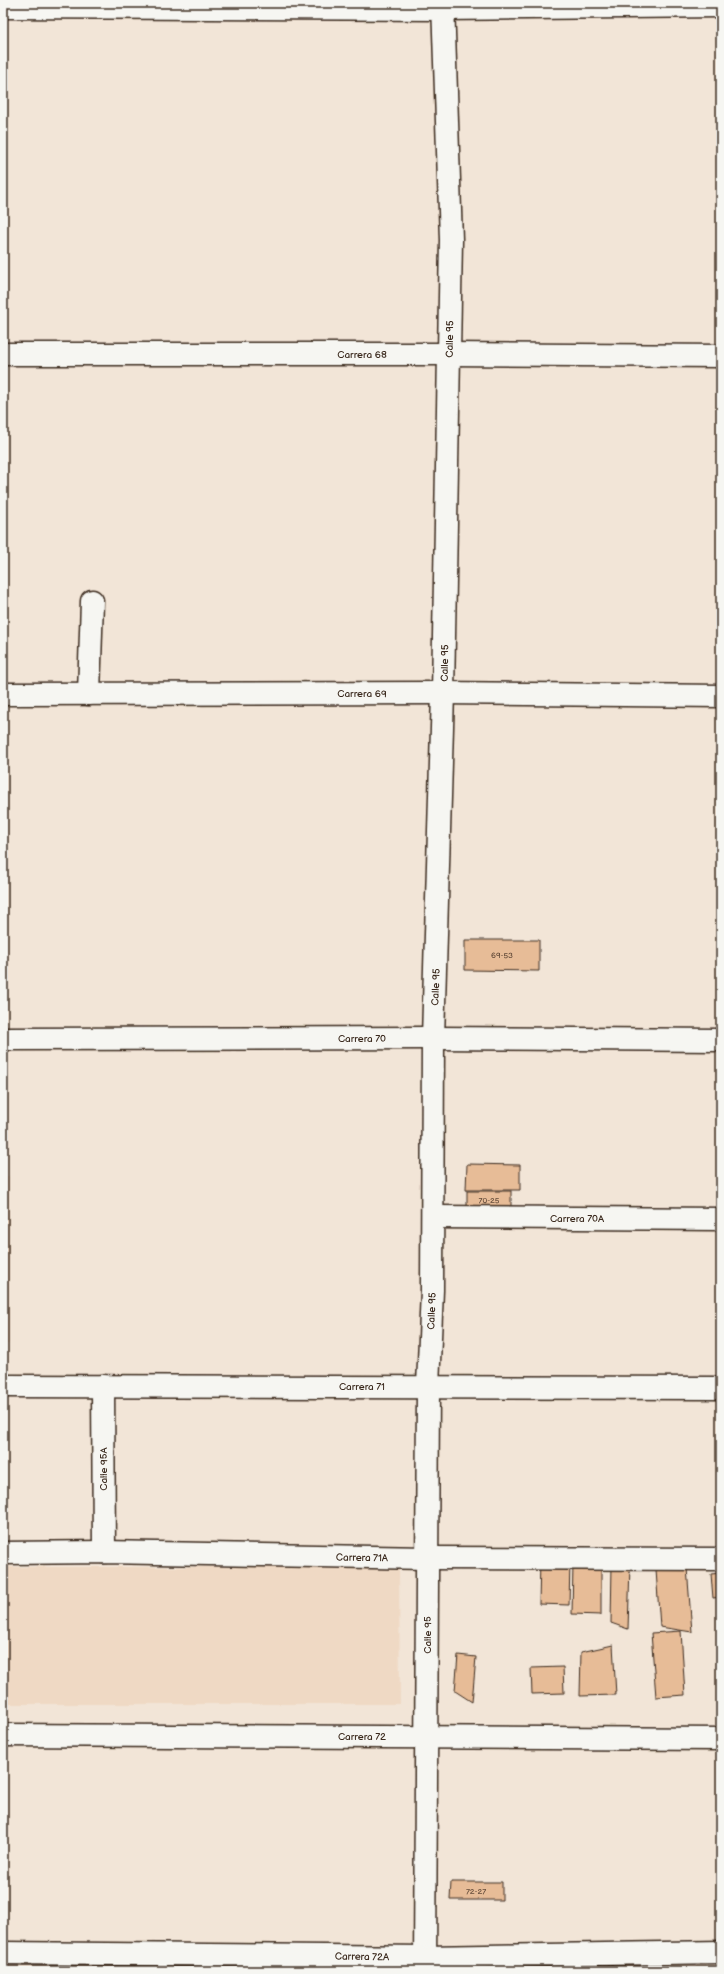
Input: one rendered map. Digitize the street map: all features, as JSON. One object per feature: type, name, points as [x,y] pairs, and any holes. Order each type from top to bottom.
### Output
[{"type":"street","name":"Calle 95","points":[[425,1964],[428,1386],[432,1290],[433,1038],[443,693],[451,240],[443,6]]},
{"type":"street","points":[[3,7],[721,6]]},
{"type":"street","name":"Carrera 68","points":[[3,354],[449,354],[721,356]]},
{"type":"street","points":[[89,694],[92,601]]},
{"type":"street","name":"Carrera 69","points":[[3,694],[443,693],[721,696]]},
{"type":"street","name":"Carrera 70","points":[[3,1039],[433,1038],[721,1040]]},
{"type":"street","name":"Carrera 70A","points":[[433,1217],[721,1218]]},
{"type":"street","name":"Carrera 71","points":[[3,1386],[721,1388]]},
{"type":"street","name":"Calle 95A","points":[[103,1386],[104,1552]]},
{"type":"street","name":"Carrera 71A","points":[[3,1553],[104,1552],[427,1558],[721,1559]]},
{"type":"street","name":"Carrera 72","points":[[3,1735],[426,1736],[721,1739]]},
{"type":"street","name":"Carrera 72A","points":[[3,1953],[425,1964],[721,1952]]},
{"type":"shaded area","points":[[3,1176],[9,1176],[9,1344],[3,1344]]},
{"type":"shaded area","points":[[3,1567],[399,1567],[400,1704],[3,1704]]},
{"type":"building","points":[[465,940],[539,940],[539,971],[465,970]]},
{"type":"building","points":[[467,1164],[520,1165],[520,1190],[466,1190]]},
{"type":"building","points":[[467,1191],[511,1191],[511,1209],[467,1209]]},
{"type":"building","points":[[540,1561],[570,1562],[569,1605],[539,1604]]},
{"type":"building","points":[[573,1565],[601,1565],[601,1615],[572,1614]]},
{"type":"building","points":[[612,1565],[630,1565],[628,1629],[611,1623]]},
{"type":"building","points":[[687,1568],[692,1632],[660,1627],[656,1570]]},
{"type":"building","points":[[721,1573],[721,1597],[713,1598],[711,1574]]},
{"type":"building","points":[[681,1631],[685,1695],[656,1697],[651,1633]]},
{"type":"building","points":[[613,1645],[616,1695],[580,1696],[581,1652]]},
{"type":"building","points":[[458,1655],[476,1657],[472,1702],[455,1691]]},
{"type":"building","points":[[563,1667],[564,1693],[532,1694],[531,1668]]},
{"type":"building","points":[[451,1882],[502,1882],[502,1900],[450,1900]]}]
